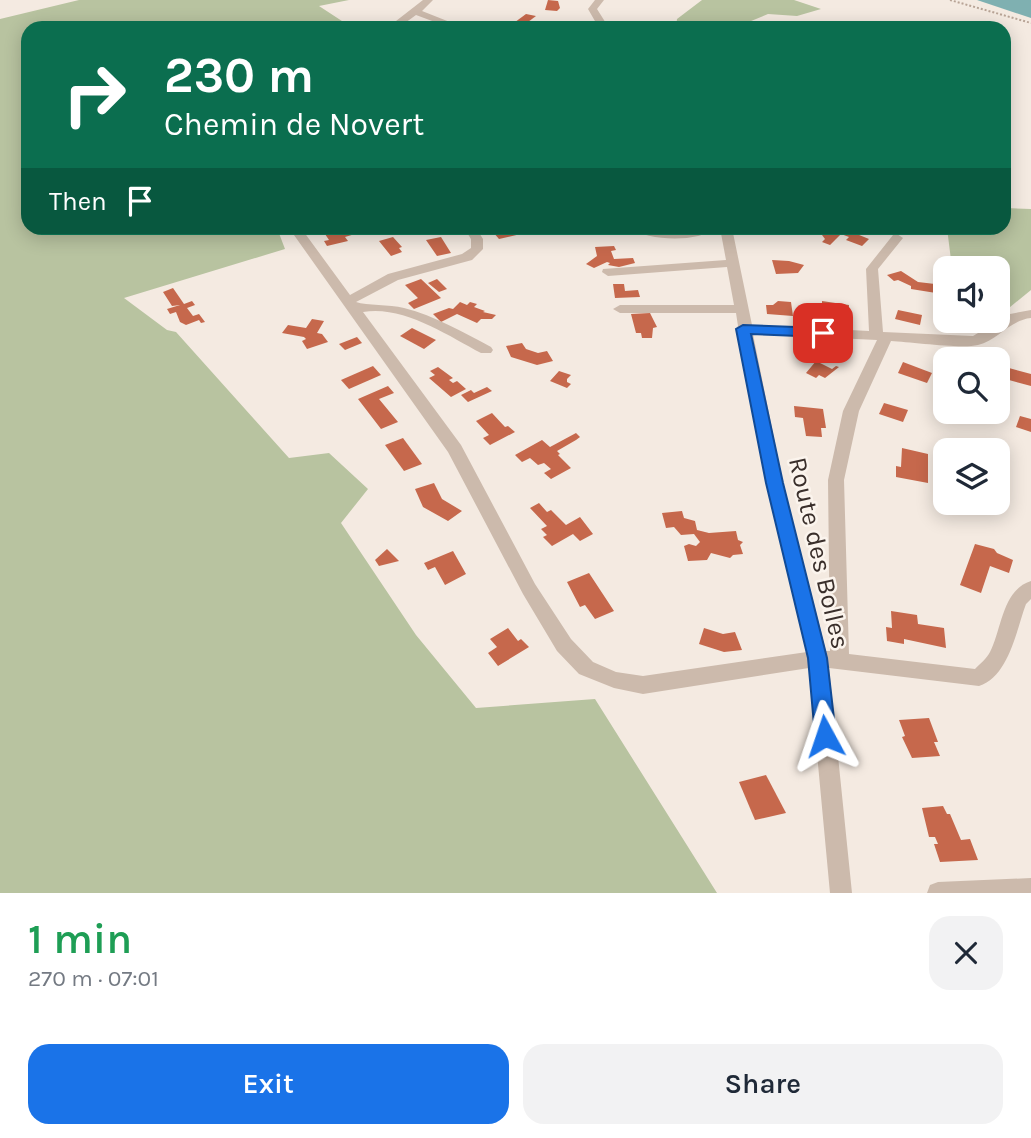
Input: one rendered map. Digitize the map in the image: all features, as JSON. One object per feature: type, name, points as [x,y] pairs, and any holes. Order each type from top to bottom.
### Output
[{"type":"street","points":[[402,21],[429,0]]},
{"type":"street","points":[[600,0],[592,9],[600,21]]},
{"type":"street","points":[[416,12],[441,21]]},
{"type":"street","points":[[300,235],[455,449],[529,589],[564,645],[586,668],[614,680],[643,685],[818,658],[979,678],[997,659],[1018,600],[1031,588]]},
{"type":"street","points":[[351,305],[393,277],[467,257],[477,249],[474,235]]},
{"type":"street","name":"Route des Bolles","points":[[727,235],[743,329],[775,483],[818,658],[841,893]]},
{"type":"street","points":[[840,660],[836,480],[851,411],[881,336],[872,269],[897,238]]},
{"type":"street","points":[[608,272],[698,268],[732,263]]},
{"type":"street","points":[[351,305],[375,306],[396,311],[449,330],[485,350]]},
{"type":"street","points":[[620,309],[740,309]]},
{"type":"street","points":[[743,329],[975,341],[995,332],[1015,314],[1031,314]]},
{"type":"street","points":[[939,893],[1031,889]]},
{"type":"path","points":[[950,0],[1031,23]]},
{"type":"green space","points":[[79,0],[349,0],[319,6],[342,21],[21,21],[21,235],[280,235],[285,249],[124,298],[167,330],[176,332],[289,458],[329,453],[368,489],[341,523],[416,635],[476,708],[595,699],[717,893],[0,893],[0,19]]},
{"type":"green space","points":[[702,0],[794,0],[821,9],[797,16],[768,14],[751,21],[677,19]]},
{"type":"green space","points":[[1011,208],[1031,209],[1031,290],[1010,307],[1010,256],[950,256],[948,235],[1011,235]]},
{"type":"water","points":[[977,0],[1031,0],[1031,18]]},
{"type":"building","points":[[548,0],[558,1],[560,8],[557,11],[545,10]]},
{"type":"building","points":[[526,14],[536,16],[529,21],[516,21]]},
{"type":"building","points":[[326,235],[352,235],[345,237],[348,241],[327,246],[324,241],[329,240]]},
{"type":"building","points":[[496,235],[516,235],[499,239]]},
{"type":"building","points":[[822,235],[840,235],[830,245],[822,242],[825,239]]},
{"type":"building","points":[[844,235],[859,235],[869,239],[862,246],[846,240],[849,237]]},
{"type":"building","points":[[393,237],[402,247],[399,248],[402,252],[391,256],[379,241]]},
{"type":"building","points":[[441,237],[451,253],[437,256],[426,240]]},
{"type":"building","points":[[614,246],[616,250],[611,251],[614,259],[633,258],[635,263],[619,267],[608,265],[610,263],[607,262],[594,268],[586,264],[597,256],[595,247]]},
{"type":"building","points":[[772,260],[804,265],[798,273],[776,274]]},
{"type":"building","points":[[901,271],[918,282],[933,284],[933,293],[911,289],[911,286],[894,281],[887,275]]},
{"type":"building","points":[[421,279],[441,298],[414,309],[408,303],[418,298],[405,285]]},
{"type":"building","points":[[437,279],[447,289],[439,292],[428,283]]},
{"type":"building","points":[[613,284],[624,284],[625,291],[638,290],[640,297],[615,298]]},
{"type":"building","points":[[173,288],[184,304],[192,301],[195,305],[187,308],[193,316],[199,314],[205,322],[201,323],[199,320],[186,325],[180,322],[176,312],[170,314],[167,309],[180,305],[172,306],[163,292]]},
{"type":"building","points":[[778,301],[791,302],[793,316],[767,314],[766,305],[773,305]]},
{"type":"building","points":[[822,301],[849,305],[849,314],[822,312]]},
{"type":"building","points":[[460,302],[467,305],[470,302],[477,304],[474,307],[496,315],[492,319],[481,319],[477,323],[457,314],[441,322],[433,314],[453,309]]},
{"type":"building","points":[[898,310],[922,315],[920,325],[895,319]]},
{"type":"building","points":[[650,313],[657,327],[653,328],[652,338],[642,338],[641,333],[636,333],[631,314]]},
{"type":"building","points":[[312,319],[324,321],[317,333],[322,334],[328,342],[307,349],[302,341],[306,339],[304,337],[282,333],[288,325],[306,328]]},
{"type":"building","points":[[412,328],[436,340],[424,349],[400,336]]},
{"type":"building","points":[[357,337],[362,343],[345,350],[339,344]]},
{"type":"building","points":[[522,343],[526,349],[538,353],[547,351],[553,361],[537,365],[511,357],[506,346]]},
{"type":"building","points":[[816,361],[832,369],[839,367],[825,378],[819,375],[816,378],[806,373]]},
{"type":"building","points":[[903,362],[932,373],[927,383],[898,373]]},
{"type":"building","points":[[373,366],[381,375],[349,389],[341,380]]},
{"type":"building","points":[[438,367],[453,378],[449,380],[453,383],[457,381],[466,389],[451,397],[429,378],[435,375],[430,371]]},
{"type":"building","points":[[1010,368],[1031,374],[1031,386],[1010,380]]},
{"type":"building","points":[[559,371],[571,375],[567,382],[571,384],[567,388],[550,381]]},
{"type":"building","points":[[388,386],[394,393],[379,399],[398,422],[381,429],[358,399]]},
{"type":"building","points":[[487,387],[492,391],[468,402],[461,395],[471,390],[474,393]]},
{"type":"building","points":[[884,403],[908,410],[903,422],[879,414]]},
{"type":"building","points":[[794,406],[823,409],[826,428],[821,428],[822,437],[806,436],[803,418],[795,417]]},
{"type":"building","points":[[492,413],[505,427],[508,426],[515,432],[490,445],[483,438],[489,435],[476,421]]},
{"type":"building","points":[[1020,416],[1031,419],[1031,432],[1016,427]]},
{"type":"building","points":[[576,433],[580,437],[557,451],[571,468],[551,479],[544,473],[551,469],[544,463],[538,465],[530,458],[522,462],[515,455],[542,440],[550,447]]},
{"type":"building","points":[[403,438],[422,464],[404,471],[385,445]]},
{"type":"building","points":[[902,448],[928,454],[928,483],[896,477],[896,466],[901,467]]},
{"type":"building","points":[[434,483],[442,499],[462,511],[448,521],[423,507],[415,489]]},
{"type":"building","points":[[539,503],[547,512],[551,510],[566,525],[580,517],[593,534],[580,541],[573,534],[552,546],[543,537],[547,535],[541,529],[547,526],[530,508]]},
{"type":"building","points":[[682,511],[684,518],[695,521],[697,530],[709,533],[736,531],[738,540],[743,542],[740,545],[743,554],[730,558],[711,553],[707,560],[688,561],[684,546],[696,546],[700,542],[694,534],[681,535],[674,527],[666,528],[662,513]]},
{"type":"building","points":[[975,544],[994,549],[1013,560],[1009,573],[990,566],[981,593],[960,585]]},
{"type":"building","points":[[387,549],[399,561],[379,566],[375,560]]},
{"type":"building","points":[[453,551],[466,574],[445,585],[435,567],[428,570],[424,563]]},
{"type":"building","points":[[589,573],[614,611],[595,619],[585,605],[580,607],[567,582]]},
{"type":"building","points":[[891,611],[917,615],[918,624],[944,628],[946,648],[904,639],[904,644],[887,641],[886,627],[892,628]]},
{"type":"building","points":[[508,628],[518,641],[521,639],[529,647],[498,666],[488,653],[497,647],[490,639]]},
{"type":"building","points":[[704,628],[723,634],[735,632],[742,650],[724,652],[699,644]]},
{"type":"building","points":[[929,718],[940,756],[912,758],[902,737],[905,736],[899,720]]},
{"type":"building","points":[[766,775],[786,813],[755,820],[739,782]]},
{"type":"building","points":[[943,806],[947,814],[950,814],[961,840],[970,839],[978,860],[940,862],[934,844],[938,844],[935,837],[929,837],[922,808]]},
{"type":"route","points":[[823,333],[743,329],[775,483],[818,658],[825,736]]}]
